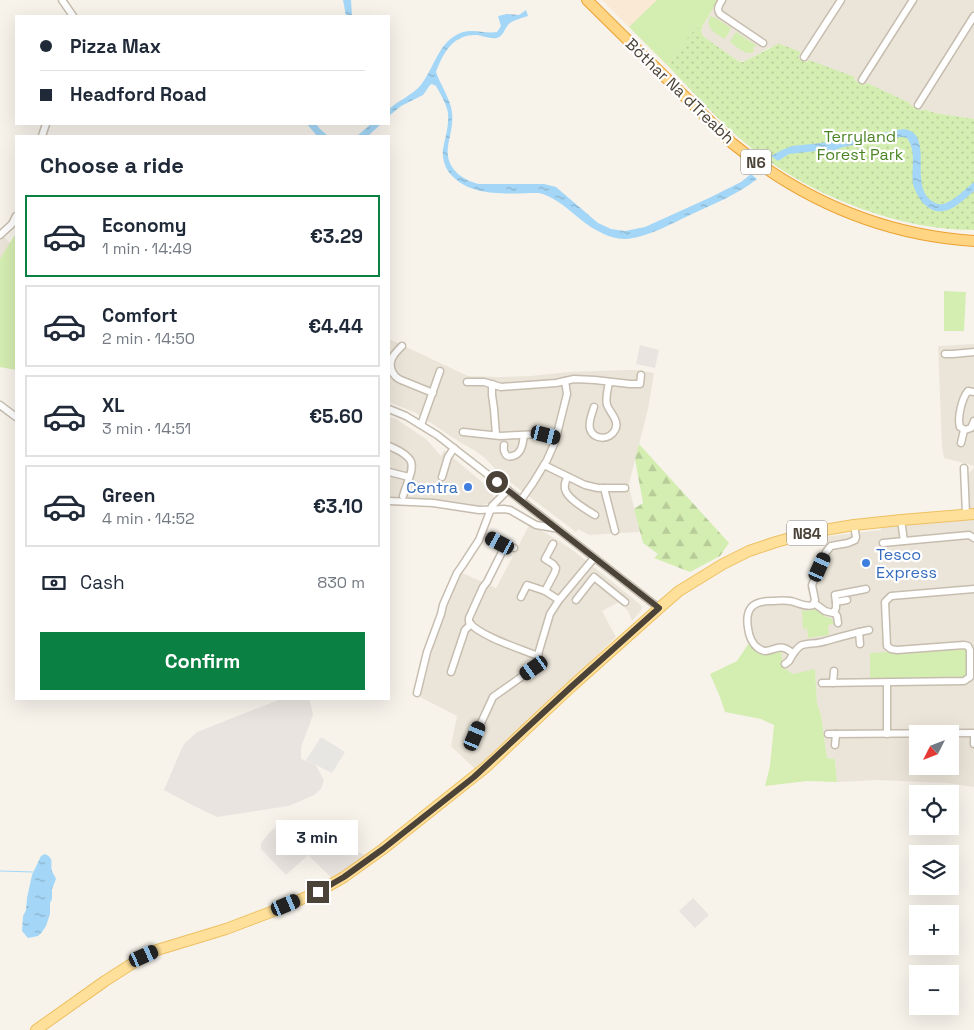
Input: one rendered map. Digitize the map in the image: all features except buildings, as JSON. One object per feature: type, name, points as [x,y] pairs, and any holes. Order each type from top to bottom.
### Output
[{"type":"highway","name":"Bóthar Na dTreabh","points":[[587,0],[732,143],[757,163],[799,190],[862,219],[936,237],[974,241]]},
{"type":"main road","name":"N84","points":[[36,1030],[144,956],[271,912],[318,892],[344,877],[383,849],[486,766],[679,591],[723,564],[749,551],[812,532],[900,520],[970,514]]},
{"type":"street","points":[[62,0],[72,15]]},
{"type":"street","points":[[722,0],[718,7],[720,14],[763,43]]},
{"type":"street","points":[[804,57],[841,0]]},
{"type":"street","points":[[862,80],[913,0]]},
{"type":"street","points":[[918,105],[974,16]]},
{"type":"street","points":[[0,235],[12,224],[15,218]]},
{"type":"street","points":[[402,346],[394,355],[390,366],[396,378],[433,393]]},
{"type":"street","points":[[945,354],[974,352]]},
{"type":"street","points":[[421,424],[440,372]]},
{"type":"street","points":[[467,382],[484,382],[501,387],[538,385],[581,379],[640,384],[641,375]]},
{"type":"street","points":[[521,500],[533,484],[552,450],[567,394],[565,381]]},
{"type":"street","points":[[594,406],[590,428],[595,435],[603,438],[608,437],[616,430],[617,425],[607,404],[609,382]]},
{"type":"street","points":[[492,384],[496,435]]},
{"type":"street","points":[[964,430],[960,427],[958,420],[964,398],[968,391],[974,392]]},
{"type":"street","points":[[0,405],[15,415]]},
{"type":"street","points":[[390,409],[421,424],[454,448],[659,608]]},
{"type":"street","points":[[592,415],[600,417]]},
{"type":"street","points":[[964,430],[971,428],[974,421]]},
{"type":"street","points":[[961,443],[964,430]]},
{"type":"street","points":[[463,432],[496,435],[542,434],[556,437]]},
{"type":"street","points":[[504,445],[506,456],[516,455],[521,449],[524,435]]},
{"type":"street","points":[[390,446],[409,456],[412,461],[403,496]]},
{"type":"street","points":[[442,477],[448,457],[454,448]]},
{"type":"street","points":[[544,465],[585,485],[604,488],[626,488]]},
{"type":"street","points":[[964,468],[970,514]]},
{"type":"street","points":[[390,472],[409,477]]},
{"type":"street","points":[[568,477],[564,485],[567,493],[595,515]]},
{"type":"street","points":[[604,488],[615,531]]},
{"type":"street","points":[[417,693],[427,652],[443,605],[457,573],[479,540],[492,506],[508,490]]},
{"type":"street","points":[[390,501],[433,503],[479,510],[504,509],[510,510],[536,525],[556,528]]},
{"type":"street","points":[[900,520],[904,541]]},
{"type":"street","points":[[814,603],[812,585],[826,552],[831,546],[855,540],[854,526]]},
{"type":"street","points":[[883,543],[969,535],[974,538]]},
{"type":"street","points":[[489,537],[514,548]]},
{"type":"street","points":[[506,544],[483,587],[469,622],[492,638],[538,656]]},
{"type":"street","points":[[545,591],[556,568],[545,559],[553,544]]},
{"type":"street","points":[[475,736],[492,697],[536,668],[548,617],[594,558]]},
{"type":"street","points":[[582,572],[592,580]]},
{"type":"street","points":[[576,600],[594,577],[625,602]]},
{"type":"street","points":[[521,597],[527,585],[545,591],[560,600]]},
{"type":"street","points":[[834,612],[836,608],[835,595],[866,589]]},
{"type":"street","points":[[822,683],[964,681],[970,677],[970,650],[968,646],[897,650],[891,649],[888,646],[885,602],[891,596],[974,589]]},
{"type":"street","points":[[836,602],[847,600]]},
{"type":"street","points":[[793,654],[784,647],[766,651],[754,646],[748,633],[747,616],[749,611],[753,605],[760,601],[787,601],[806,606],[811,606],[814,603]]},
{"type":"street","points":[[814,603],[827,612],[834,612]]},
{"type":"street","points":[[834,612],[838,623]]},
{"type":"street","points":[[451,672],[465,630],[471,624]]},
{"type":"street","points":[[784,664],[789,661],[802,645],[825,642],[851,633],[869,630]]},
{"type":"street","points":[[859,632],[860,644]]},
{"type":"street","points":[[833,683],[834,671]]},
{"type":"street","points":[[887,683],[887,734]]},
{"type":"street","points":[[828,734],[974,734],[974,744]]},
{"type":"street","points":[[836,734],[836,745]]},
{"type":"shaded area","points":[[602,0],[718,0],[703,25],[693,32],[668,66]]},
{"type":"shaded area","points":[[718,0],[974,0],[974,119],[935,113],[925,109],[923,111],[867,83],[866,86],[854,80],[855,78],[798,58],[801,52],[771,47],[745,61],[738,61],[705,38],[701,32],[703,25]]},
{"type":"shaded area","points":[[0,232],[15,249],[0,265]]},
{"type":"shaded area","points":[[390,339],[468,376],[531,376],[569,372],[626,370],[654,373],[648,409],[628,488],[640,532],[589,535],[578,529],[576,532],[510,482],[485,458],[416,413],[390,402]]},
{"type":"shaded area","points":[[974,344],[974,466],[944,458],[938,346]]},
{"type":"shaded area","points":[[640,345],[659,350],[655,368],[636,364]]},
{"type":"shaded area","points":[[390,417],[396,419],[426,439],[441,456],[444,450],[493,492],[494,500],[476,507],[429,498],[428,500],[390,498]]},
{"type":"shaded area","points":[[974,468],[974,510],[970,510],[966,498],[967,475]]},
{"type":"shaded area","points":[[974,519],[974,787],[948,783],[878,780],[837,782],[835,759],[827,758],[821,715],[817,703],[815,670],[793,674],[783,667],[780,650],[765,654],[757,652],[746,637],[744,615],[751,602],[760,598],[792,596],[804,603],[809,602],[810,598],[807,587],[824,545],[823,537],[881,530],[881,527],[944,520]]},
{"type":"shaded area","points":[[530,524],[575,552],[641,605],[642,608],[632,621],[628,611],[619,602],[602,611],[616,637],[526,724],[475,769],[451,746],[457,716],[420,697],[436,636],[460,572],[496,588]]},
{"type":"shaded area","points":[[278,700],[309,700],[313,715],[301,747],[301,759],[315,764],[324,780],[321,789],[314,795],[289,806],[217,817],[164,790],[181,750],[185,743],[197,732]]},
{"type":"shaded area","points":[[321,737],[345,752],[332,773],[306,760]]},
{"type":"shaded area","points":[[277,826],[295,833],[304,830],[369,857],[334,880],[308,855],[286,875],[261,849],[261,843]]},
{"type":"shaded area","points":[[693,898],[709,915],[695,928],[679,911]]},
{"type":"green space","points":[[657,0],[718,0],[703,25],[688,37],[668,66],[629,27]]},
{"type":"green space","points":[[710,16],[731,28],[725,39],[715,33],[710,27]]},
{"type":"green space","name":"Terryland Forest Park","points":[[703,25],[701,32],[704,37],[738,61],[745,61],[780,43],[801,52],[798,58],[808,62],[809,60],[855,77],[854,80],[865,85],[867,83],[923,111],[924,109],[935,113],[974,119],[974,230],[913,223],[882,216],[852,205],[794,177],[744,142],[668,66],[688,37]]},
{"type":"green space","points":[[736,32],[757,46],[753,47],[754,52],[744,52],[730,42]]},
{"type":"green space","points":[[15,235],[15,370],[0,367],[0,259]]},
{"type":"green space","points":[[944,291],[966,292],[964,331],[944,331]]},
{"type":"green space","points":[[639,444],[729,543],[720,556],[690,572],[654,558],[658,554],[643,543],[634,509],[643,503],[635,459]]},
{"type":"green space","points":[[815,609],[826,617],[831,618],[834,624],[828,625],[829,635],[808,638],[807,628],[803,629],[802,610]]},
{"type":"green space","points":[[749,643],[756,651],[763,654],[781,650],[783,667],[793,674],[815,669],[817,703],[821,715],[827,758],[835,759],[837,782],[807,781],[765,786],[770,766],[774,725],[761,719],[725,712],[710,674],[737,661]]},
{"type":"green space","points":[[963,647],[968,652],[968,673],[964,678],[870,678],[870,653]]},
{"type":"water","points":[[343,0],[351,0],[352,15],[346,15]]},
{"type":"water","points":[[526,10],[528,16],[510,23],[503,34],[497,38],[477,35],[455,41],[446,52],[436,72],[452,112],[448,152],[452,167],[458,174],[479,184],[544,184],[556,187],[598,223],[611,229],[625,231],[645,227],[741,182],[751,174],[757,179],[733,195],[667,226],[641,236],[625,239],[609,236],[592,228],[563,205],[548,196],[539,193],[503,193],[478,190],[456,180],[445,166],[443,149],[448,111],[436,86],[430,85],[423,95],[401,106],[390,115],[390,108],[420,86],[448,41],[467,31],[497,32],[501,26],[498,16],[507,14],[519,15]]},
{"type":"water","points":[[308,125],[317,125],[327,135],[316,135]]},
{"type":"water","points":[[370,125],[380,125],[369,135],[358,135]]},
{"type":"water","points":[[903,129],[913,132],[918,139],[922,184],[925,194],[932,201],[938,204],[946,203],[974,182],[974,191],[951,209],[944,211],[931,209],[924,204],[917,195],[913,184],[912,149],[907,138],[902,137],[843,147],[833,151],[789,154],[778,161],[771,156],[792,146],[841,141]]},
{"type":"water","points":[[45,854],[51,859],[52,871],[56,879],[52,889],[50,914],[42,932],[38,936],[28,938],[22,931],[23,916],[26,910],[32,875],[41,856]]},
{"type":"waterway","points":[[0,871],[33,872]]},
{"type":"place","name":"Centra","points":[[468,487]]},
{"type":"place","name":"Tesco Express","points":[[866,563]]},
{"type":"route","points":[[318,892],[344,877],[383,849],[474,777],[659,608],[497,482]]}]
